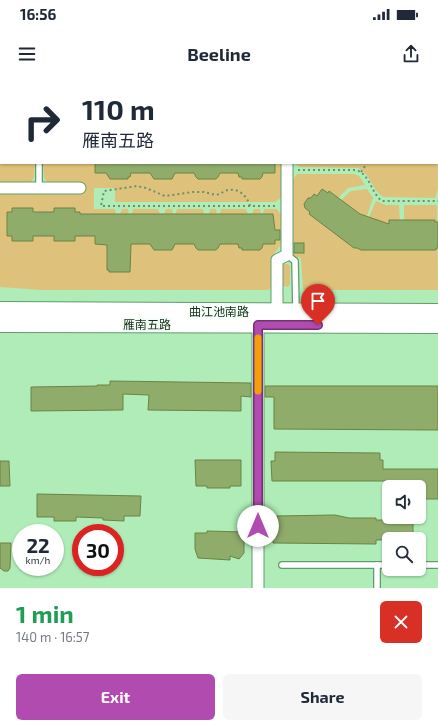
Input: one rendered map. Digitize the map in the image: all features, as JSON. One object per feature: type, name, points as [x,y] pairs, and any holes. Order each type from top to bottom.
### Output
[{"type":"main road","name":"曲江池南路","points":[[0,310],[438,312]]},
{"type":"main road","name":"雁南五路","points":[[0,324],[438,325]]},
{"type":"street","points":[[277,311],[277,260],[287,255],[287,166]]},
{"type":"street","points":[[0,188],[80,188]]},
{"type":"street","points":[[258,325],[258,588]]},
{"type":"lane","points":[[39,164],[39,188]]},
{"type":"lane","points":[[287,255],[295,261],[296,311]]},
{"type":"lane","points":[[282,565],[382,565]]},
{"type":"lane","points":[[377,565],[377,588]]},
{"type":"lane","points":[[426,565],[438,565]]},
{"type":"path","points":[[361,172],[366,164]]},
{"type":"path","points":[[287,166],[353,170],[361,172],[376,195],[382,201],[438,201]]},
{"type":"path","points":[[250,206],[245,196],[233,190],[227,190],[216,196],[204,192],[166,196],[137,186],[104,191],[101,206],[164,206],[250,206],[287,206]]},
{"type":"shaded area","points":[[0,164],[35,164],[34,178],[29,184],[0,184]]},
{"type":"shaded area","points":[[43,164],[282,164],[281,198],[275,202],[115,202],[115,188],[94,188],[94,209],[115,209],[116,214],[120,214],[122,209],[128,209],[129,214],[132,213],[133,209],[158,209],[160,214],[164,214],[166,209],[172,209],[173,214],[176,213],[177,209],[203,209],[204,214],[209,214],[210,209],[216,209],[217,214],[220,213],[221,209],[246,209],[248,214],[252,214],[254,209],[260,209],[261,214],[263,213],[264,209],[277,209],[282,216],[282,243],[272,257],[272,287],[268,290],[41,290],[0,287],[0,193],[49,184],[44,178]]},
{"type":"shaded area","points":[[295,164],[438,164],[438,189],[435,198],[384,197],[377,191],[366,174],[358,168],[300,167]]},
{"type":"shaded area","points":[[297,174],[354,174],[359,176],[365,185],[348,188],[338,198],[341,200],[351,191],[367,189],[373,198],[367,216],[369,217],[376,201],[385,205],[399,205],[400,222],[404,222],[405,205],[437,205],[438,290],[303,289],[301,259],[292,254],[292,181]]},
{"type":"shaded area","points":[[283,264],[288,264],[290,266],[290,285],[287,287],[281,285],[281,266]]},
{"type":"building","points":[[95,164],[275,164],[275,173],[263,173],[260,179],[242,179],[242,177],[239,177],[238,173],[220,173],[216,179],[198,179],[194,173],[175,173],[172,179],[154,179],[150,173],[131,173],[128,179],[110,179],[106,173],[95,173]]},
{"type":"building","points":[[322,189],[328,193],[329,191],[360,214],[389,224],[389,220],[435,220],[435,222],[438,222],[438,248],[436,248],[436,250],[361,250],[354,248],[309,214],[310,212],[305,208],[304,204],[308,198],[311,198],[314,194],[317,196]]},
{"type":"building","points":[[12,208],[33,208],[33,212],[54,212],[54,208],[75,208],[75,212],[80,212],[80,214],[273,214],[275,230],[280,230],[280,240],[275,240],[275,244],[263,244],[260,250],[242,250],[242,248],[239,248],[238,244],[220,244],[216,250],[198,250],[194,244],[175,244],[172,250],[154,250],[150,244],[131,244],[130,272],[109,272],[109,270],[107,270],[107,245],[95,244],[95,236],[75,236],[75,241],[54,241],[54,236],[33,236],[33,241],[12,241],[12,236],[7,236],[7,212],[12,212]]},
{"type":"building","points":[[294,243],[304,243],[304,253],[294,253]]},
{"type":"building","points":[[110,381],[251,383],[251,397],[241,396],[241,411],[148,410],[149,395],[123,394],[123,410],[31,411],[31,387],[97,386],[110,385]]},
{"type":"building","points":[[265,386],[438,386],[438,430],[274,429],[274,397],[265,397]]},
{"type":"building","points":[[275,452],[380,453],[380,460],[383,460],[383,469],[438,469],[438,499],[426,499],[426,480],[272,481],[271,461],[275,461]]},
{"type":"building","points":[[195,460],[241,460],[241,486],[230,486],[230,488],[207,488],[207,486],[196,486]]},
{"type":"building","points":[[0,461],[9,461],[10,486],[0,486]]},
{"type":"building","points":[[37,494],[141,496],[140,516],[124,516],[124,521],[103,520],[103,518],[76,517],[76,521],[54,521],[54,517],[37,517]]},
{"type":"building","points":[[335,515],[349,518],[376,518],[376,520],[382,520],[382,524],[413,524],[413,532],[382,532],[382,540],[376,540],[376,544],[273,543],[273,523],[277,524],[277,516]]},
{"type":"building","points":[[207,531],[244,532],[244,553],[239,559],[230,556],[230,560],[198,558],[195,549],[195,533],[207,533]]},
{"type":"building","points":[[0,543],[11,543],[10,568],[8,571],[4,571],[0,568]]},
{"type":"slow traffic","points":[[258,338],[258,391]]},
{"type":"route","points":[[258,526],[258,325],[318,325]]}]
